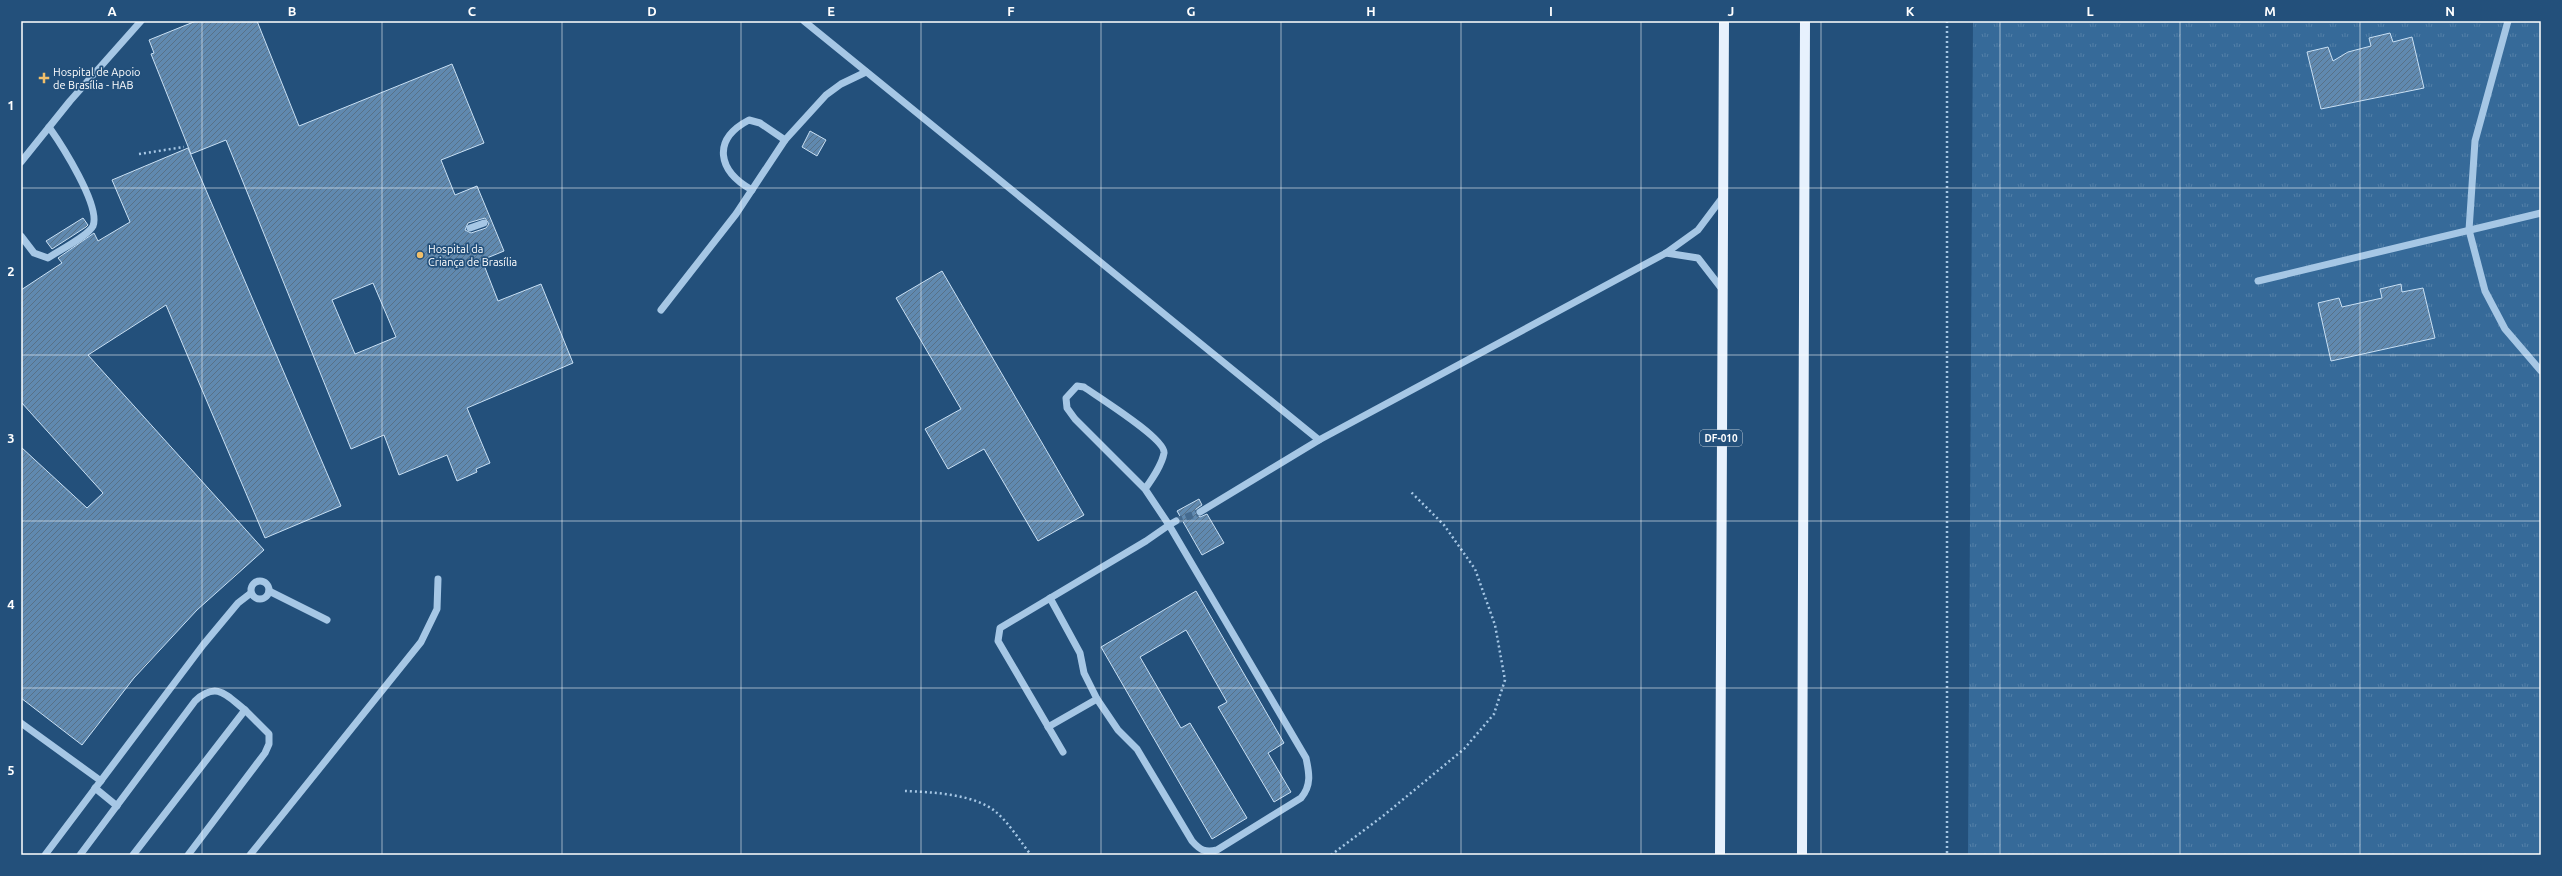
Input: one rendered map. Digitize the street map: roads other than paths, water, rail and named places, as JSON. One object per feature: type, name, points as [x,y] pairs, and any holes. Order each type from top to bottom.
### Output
[{"type":"main road","name":"DF-010","points":[[1720,855],[1724,21]]},
{"type":"main road","points":[[1802,855],[1805,21]]},
{"type":"street","points":[[21,162],[141,21]]},
{"type":"street","points":[[804,21],[1319,440]]},
{"type":"street","points":[[2508,21],[2476,141],[2469,230],[2485,291],[2505,329],[2541,371]]},
{"type":"street","points":[[661,310],[752,190],[785,140],[826,94],[841,84],[866,72]]},
{"type":"street","points":[[752,190],[739,183],[728,173],[723,159],[725,142],[738,126],[749,120],[760,123],[785,140]]},
{"type":"street","points":[[21,236],[34,253],[48,258],[88,232],[93,226],[94,216],[79,174],[50,127]]},
{"type":"street","points":[[1200,512],[1319,440],[1666,253],[1698,230],[1722,198]]},
{"type":"street","points":[[2258,281],[2541,213]]},
{"type":"street","points":[[470,228],[484,223]]},
{"type":"street","points":[[1666,253],[1698,258],[1722,289]]},
{"type":"street","points":[[1050,598],[1080,653],[1084,673],[1097,699],[1118,730],[1137,749],[1192,841],[1200,850],[1208,852],[1217,850],[1301,798],[1306,792],[1309,772],[1306,758],[1168,525],[1145,489],[1071,413],[1066,398],[1077,386],[1084,387],[1163,445],[1164,453],[1145,489]]},
{"type":"street","points":[[1063,752],[998,641],[998,633],[1000,628],[1146,541],[1176,521]]},
{"type":"street","points":[[250,855],[421,642],[437,609],[438,580]]},
{"type":"street","points":[[45,855],[203,645],[238,602],[251,593],[253,584],[261,581],[268,587],[269,591],[327,620]]},
{"type":"street","points":[[251,593],[258,599],[263,598],[269,591]]},
{"type":"street","points":[[80,855],[195,701],[203,693],[214,690],[222,692],[245,710],[269,734],[269,744],[265,753],[188,855]]},
{"type":"street","points":[[1048,727],[1097,699]]},
{"type":"street","points":[[133,855],[245,710]]},
{"type":"street","points":[[21,723],[101,781]]},
{"type":"street","points":[[95,788],[117,806]]},
{"type":"tunnel","points":[[1176,521],[1200,512]]},
{"type":"place","name":"Hospital de Apoio de Brasília - HAB","points":[[44,78]]},
{"type":"place","name":"Hospital da Criança de Brasília","points":[[420,255]]}]
